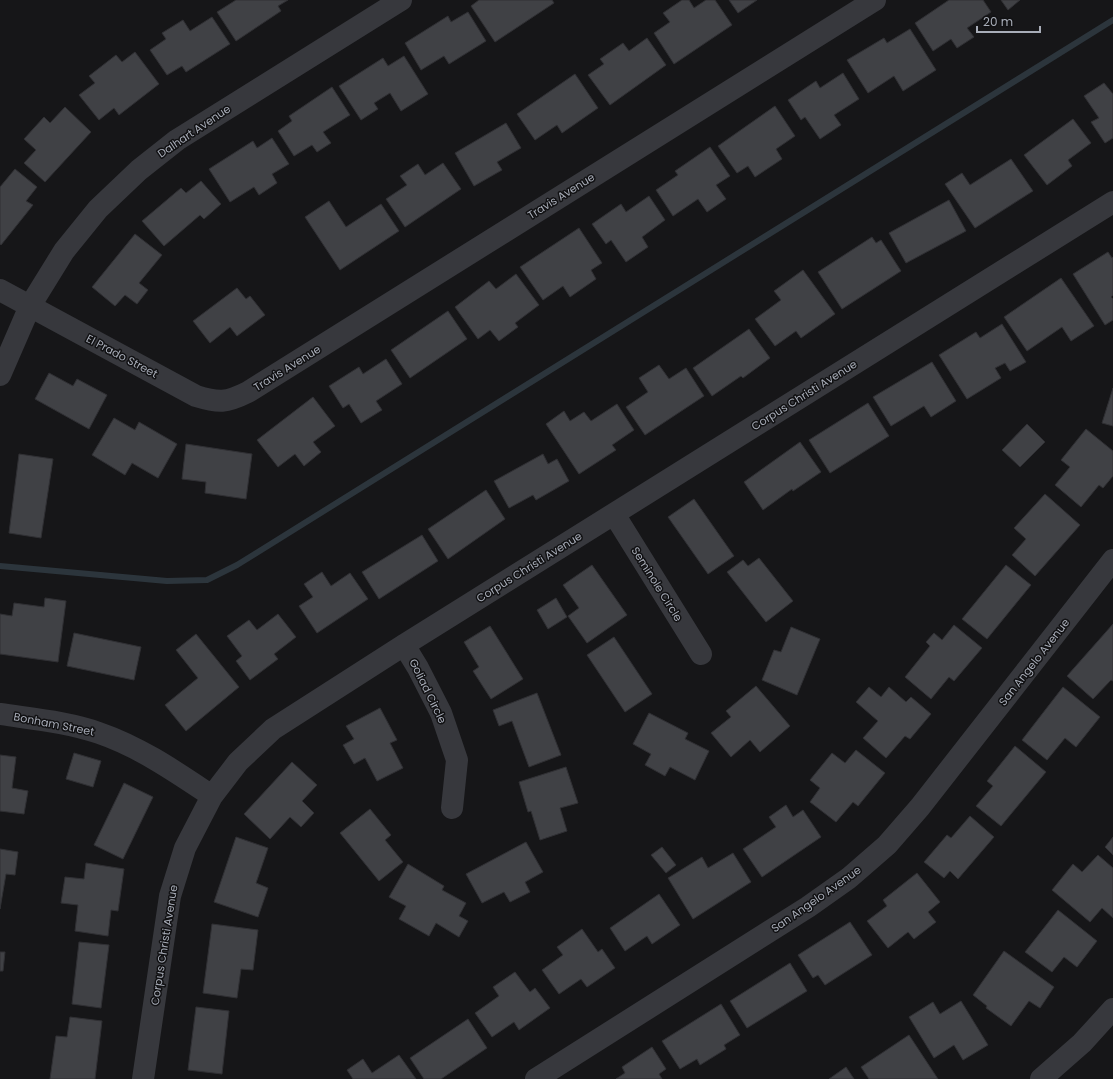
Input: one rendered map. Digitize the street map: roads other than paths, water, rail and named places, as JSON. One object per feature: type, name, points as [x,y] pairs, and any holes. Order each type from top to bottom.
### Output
[{"type":"street","name":"Dalhart Avenue","points":[[0,375],[30,306],[64,251],[98,209],[139,170],[177,140],[401,0]]},
{"type":"street","name":"Travis Avenue","points":[[248,392],[875,0]]},
{"type":"street","name":"Corpus Christi Avenue","points":[[143,1079],[170,896],[185,848],[212,796],[238,762],[273,729],[404,645],[1113,202]]},
{"type":"street","name":"El Prado Street","points":[[0,290],[196,396],[213,401],[219,401],[231,400],[248,392]]},
{"type":"street","name":"Seminole Circle","points":[[614,514],[701,654]]},
{"type":"street","name":"San Angelo Avenue","points":[[536,1079],[808,907],[850,878],[887,845],[920,807],[1113,560]]},
{"type":"street","name":"Goliad Circle","points":[[404,645],[441,712],[457,760],[452,808]]},
{"type":"street","name":"Bonham Street","points":[[0,714],[56,722],[100,733],[150,756],[212,796]]},
{"type":"street","points":[[1041,1079],[1082,1043],[1113,1009]]},
{"type":"waterway","points":[[0,566],[167,581],[207,580],[237,565],[1113,20]]}]
